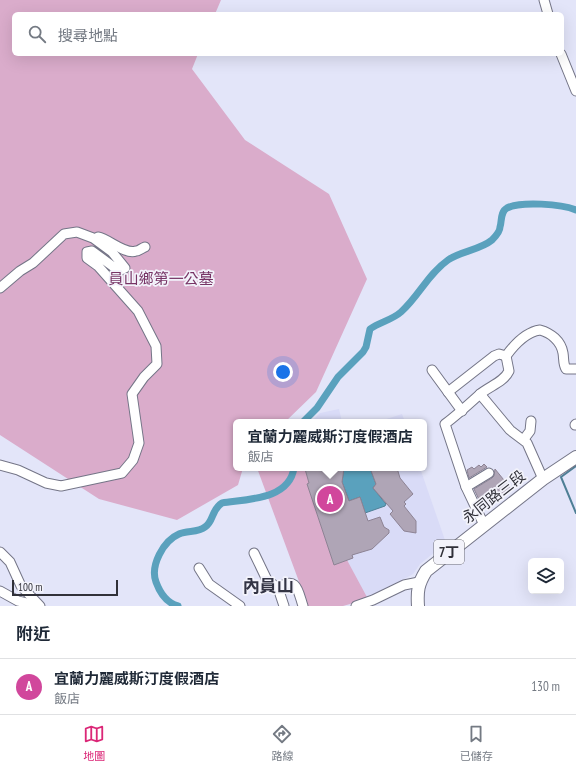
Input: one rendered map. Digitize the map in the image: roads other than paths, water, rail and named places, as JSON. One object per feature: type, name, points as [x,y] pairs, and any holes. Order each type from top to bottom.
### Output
[{"type":"main road","name":"永同路三段","points":[[419,582],[426,571],[543,479],[576,457]]},
{"type":"main road","points":[[418,606],[417,598],[419,582]]},
{"type":"street","points":[[544,0],[547,12]]},
{"type":"street","points":[[562,56],[576,91]]},
{"type":"street","points":[[0,288],[20,271],[33,263],[64,234],[77,232],[93,238],[112,252],[125,268],[119,271],[92,251],[87,252],[87,258],[98,266],[138,311],[156,346],[158,364],[144,377],[132,394],[138,443],[133,460],[122,473],[62,486],[46,483],[18,470],[0,465]]},
{"type":"street","points":[[86,235],[103,238],[125,251],[135,252],[144,247]]},
{"type":"street","points":[[484,525],[466,488],[445,424],[480,394],[506,378],[509,371],[506,356],[514,346],[527,335],[540,330],[549,333],[557,340],[563,352],[564,365],[566,369],[576,369]]},
{"type":"street","points":[[448,392],[494,356],[499,354],[506,356]]},
{"type":"street","points":[[432,370],[462,411]]},
{"type":"street","points":[[480,394],[510,430],[527,443],[543,479]]},
{"type":"street","points":[[524,440],[530,431],[531,421]]},
{"type":"street","points":[[466,488],[489,473]]},
{"type":"street","points":[[0,552],[10,562],[21,586],[40,606]]},
{"type":"street","points":[[254,553],[267,580],[278,588],[284,606]]},
{"type":"street","points":[[200,568],[209,584],[240,606]]},
{"type":"street","points":[[278,588],[286,582],[297,587],[303,606]]},
{"type":"street","points":[[356,606],[373,600],[404,585],[419,582]]},
{"type":"street","points":[[0,591],[18,601],[40,606]]},
{"type":"water","points":[[344,471],[371,471],[376,484],[373,488],[386,504],[385,506],[365,513],[360,497],[349,501],[342,482]]},
{"type":"waterway","points":[[306,419],[317,408],[338,377],[363,352],[366,347],[370,329],[401,312],[429,278],[448,260],[459,254],[482,246],[492,240],[499,231],[502,214],[507,208],[513,206],[542,204],[561,206],[576,210]]},
{"type":"waterway","points":[[576,466],[561,477],[576,513]]},
{"type":"waterway","points":[[178,606],[170,603],[164,597],[156,582],[155,576],[156,562],[163,548],[168,542],[179,534],[199,530],[208,525],[216,509],[222,503],[254,499],[276,492],[290,479],[293,471]]},
{"type":"place","name":"宜蘭力麗威斯汀度假酒店","points":[[330,499]]},
{"type":"district","name":"內員山","points":[[268,586]]},
{"type":"park label","name":"員山鄉第一公墓","points":[[161,279]]}]
